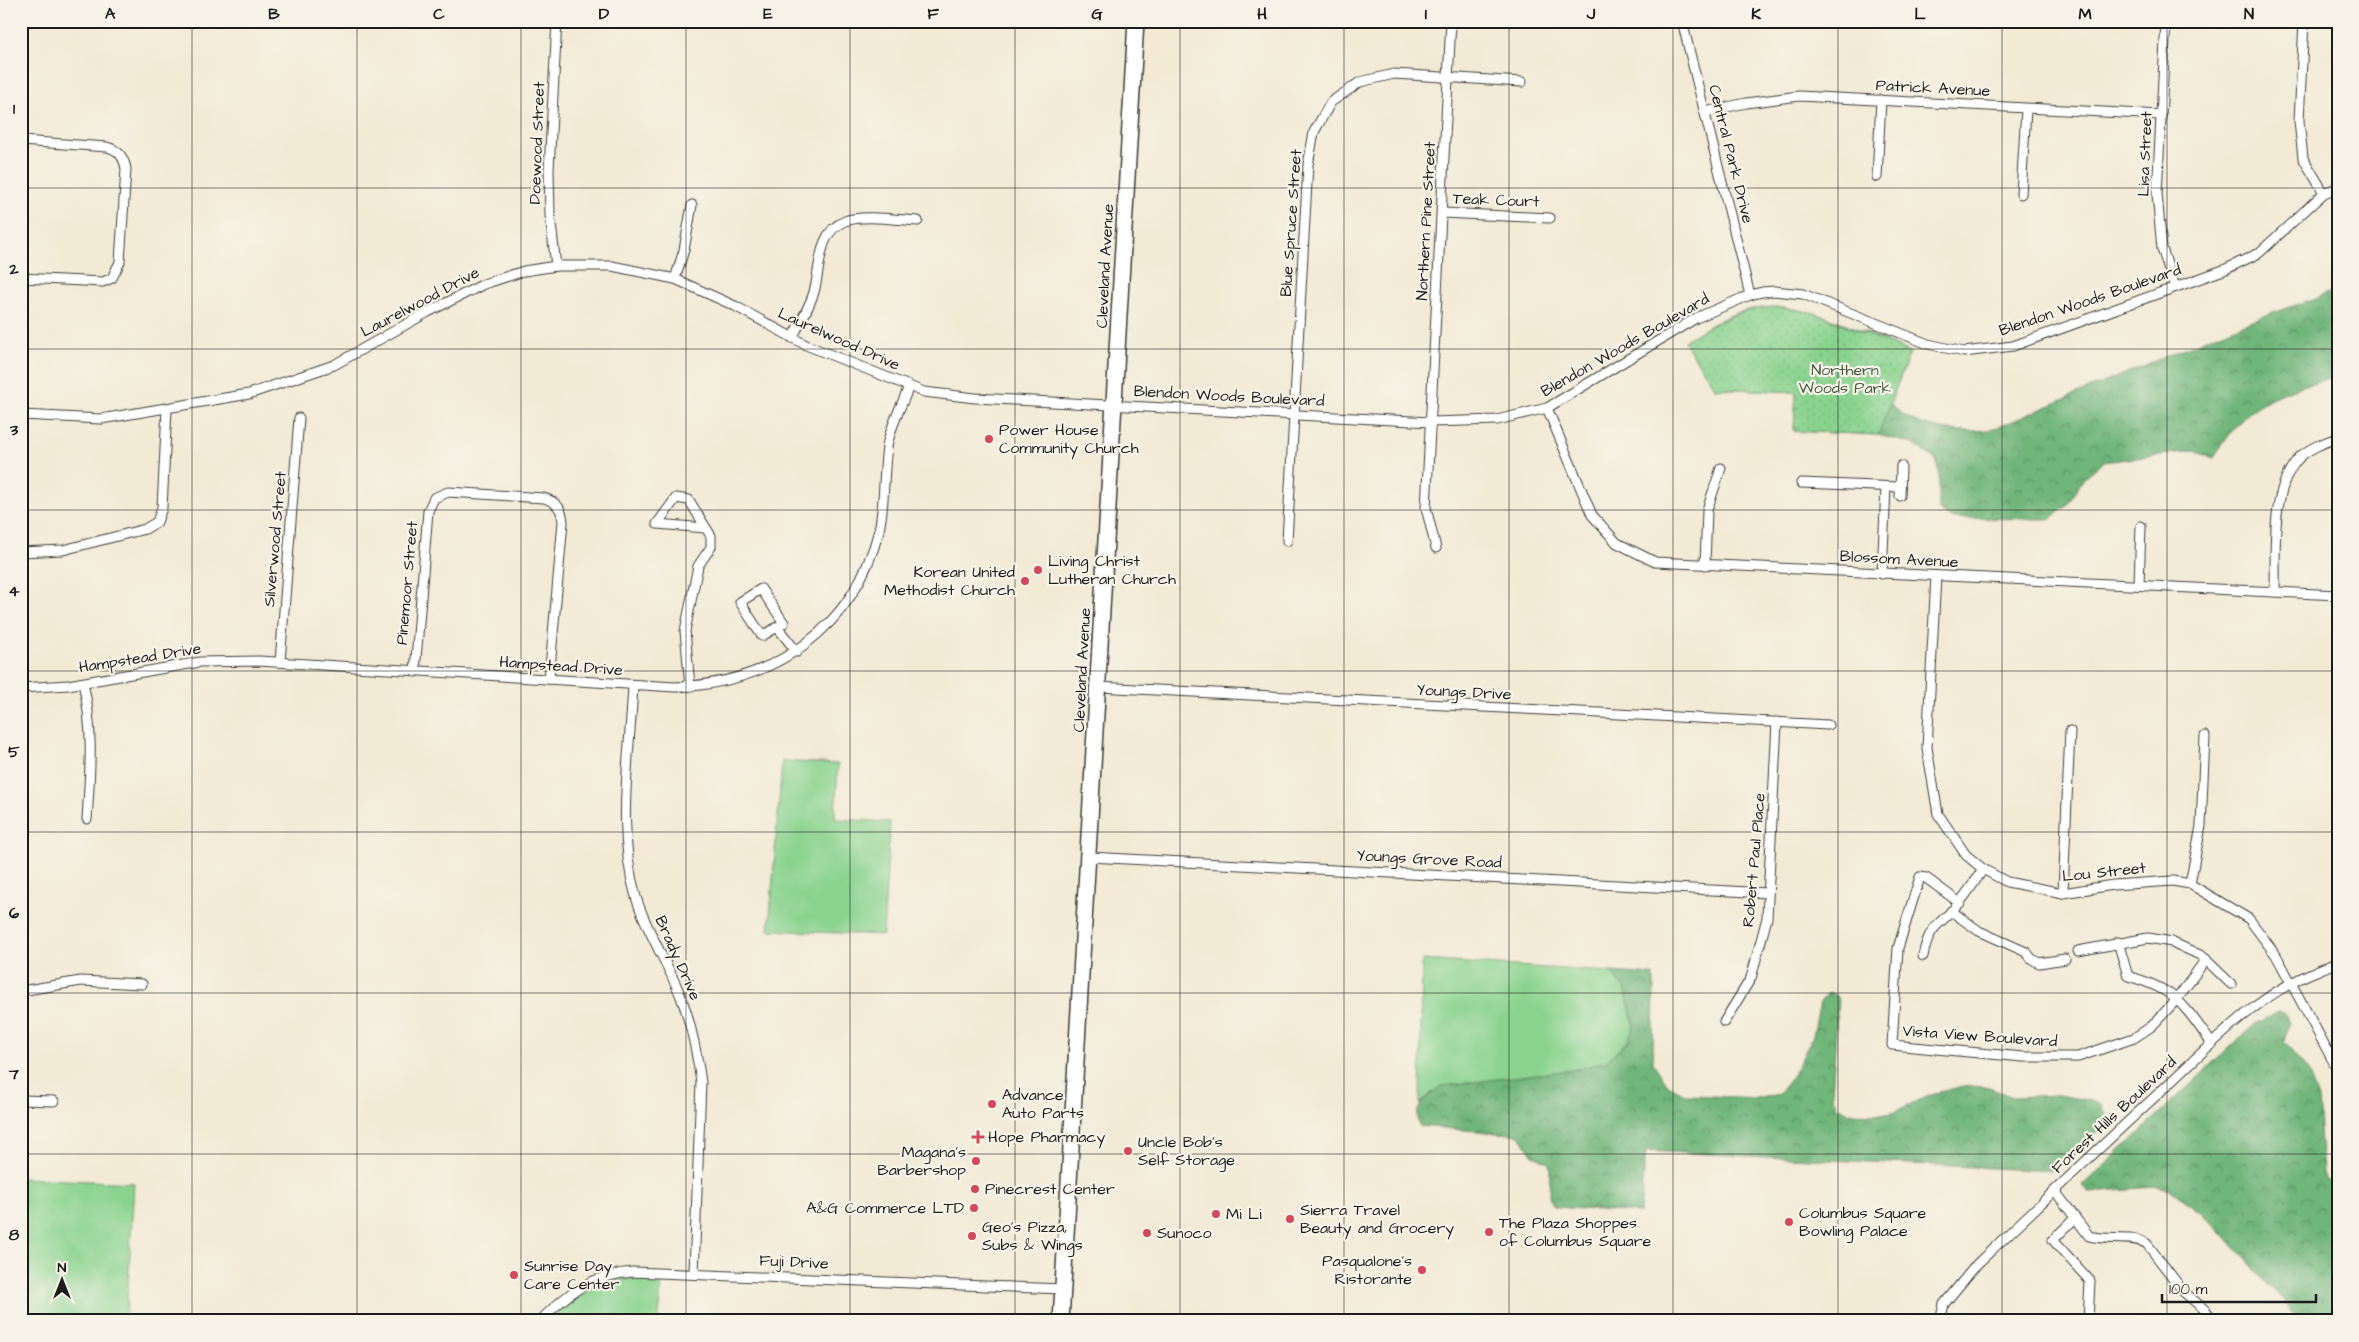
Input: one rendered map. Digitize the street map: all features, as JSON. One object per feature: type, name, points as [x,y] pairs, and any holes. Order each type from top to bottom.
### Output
[{"type":"main road","name":"Cleveland Avenue","points":[[1061,1321],[1136,21]]},
{"type":"street","name":"Doewood Street","points":[[556,266],[550,215],[549,170],[557,21]]},
{"type":"street","name":"Northern Pine Street","points":[[1436,548],[1426,508],[1451,21]]},
{"type":"street","name":"Central Park Drive","points":[[1682,21],[1685,41],[1705,112],[1750,295]]},
{"type":"street","name":"Lisa Street","points":[[2166,21],[2157,194],[2162,249],[2175,287]]},
{"type":"street","points":[[2304,21],[2299,121],[2303,158],[2324,193]]},
{"type":"street","name":"Blue Spruce Street","points":[[1287,541],[1308,165],[1314,132],[1331,102],[1360,82],[1394,74],[1522,82]]},
{"type":"street","name":"Patrick Avenue","points":[[1705,112],[1746,103],[1799,96],[2161,115]]},
{"type":"street","points":[[1877,177],[1881,100]]},
{"type":"street","points":[[2021,194],[2026,109]]},
{"type":"street","points":[[21,141],[115,149],[121,155],[126,169],[120,262],[112,278],[103,282],[21,278]]},
{"type":"street","name":"Blendon Woods Boulevard","points":[[1114,405],[1431,422],[1497,420],[1547,408],[1696,318],[1750,295],[1774,291],[1802,294],[1928,344],[1964,352],[2013,346],[2226,268],[2259,253],[2324,193],[2338,187]]},
{"type":"street","points":[[676,279],[684,250],[692,204]]},
{"type":"street","name":"Teak Court","points":[[1442,213],[1550,218]]},
{"type":"street","points":[[792,338],[814,293],[826,238],[834,227],[845,220],[858,218],[918,221]]},
{"type":"street","name":"Laurelwood Drive","points":[[21,415],[101,419],[167,410],[250,394],[334,364],[477,287],[524,271],[556,266],[612,266],[676,279],[736,306],[792,338],[924,392],[975,398],[1114,405]]},
{"type":"street","name":"Hampstead Drive","points":[[21,688],[49,688],[200,662],[280,662],[633,685],[709,685],[740,678],[797,652],[828,625],[846,606],[864,572],[879,531],[889,438],[909,386]]},
{"type":"street","name":"Blossom Avenue","points":[[1547,408],[1592,515],[1617,543],[1655,562],[2338,595]]},
{"type":"street","points":[[21,552],[63,550],[145,529],[156,522],[162,508],[167,410]]},
{"type":"street","name":"Silverwood Street","points":[[280,662],[299,418]]},
{"type":"street","points":[[2275,592],[2279,505],[2284,480],[2298,458],[2338,438]]},
{"type":"street","points":[[1801,483],[1886,487],[1900,492],[1901,466]]},
{"type":"street","points":[[1705,565],[1707,510],[1721,468]]},
{"type":"street","points":[[1882,574],[1886,487]]},
{"type":"street","name":"Pinemoor Street","points":[[415,672],[428,511],[434,498],[440,493],[448,492],[544,498],[552,500],[559,506],[563,514],[563,522],[549,679]]},
{"type":"street","points":[[690,686],[685,631],[698,566],[711,547],[711,536],[690,500],[676,498],[656,524],[706,528]]},
{"type":"street","points":[[2139,585],[2141,526]]},
{"type":"street","name":"Lou Street","points":[[1936,576],[1929,758],[1938,814],[1966,855],[1983,870],[2007,882],[2063,893],[2122,884],[2174,881],[2190,884],[2249,919],[2276,955],[2337,1068]]},
{"type":"street","points":[[761,589],[784,623],[777,627],[762,636],[740,602],[761,589]]},
{"type":"street","points":[[777,627],[797,652]]},
{"type":"street","points":[[83,683],[90,721],[91,749],[87,819]]},
{"type":"street","name":"Brady Drive","points":[[633,685],[626,794],[630,872],[643,919],[681,997],[697,1051],[701,1082],[694,1273]]},
{"type":"street","name":"Youngs Drive","points":[[1098,687],[1828,725]]},
{"type":"street","name":"Robert Paul Place","points":[[1724,1022],[1751,978],[1767,918],[1778,722]]},
{"type":"street","points":[[2063,893],[2070,731]]},
{"type":"street","points":[[2190,884],[2200,826],[2205,736]]},
{"type":"street","name":"Youngs Grove Road","points":[[1089,857],[1768,893]]},
{"type":"street","points":[[1924,956],[1928,936],[1940,920],[1960,903],[1983,870]]},
{"type":"street","name":"Vista View Boulevard","points":[[1960,903],[1926,878],[1920,877],[1898,948],[1892,1046],[2023,1056],[2078,1057],[2134,1038],[2152,1026],[2177,999]]},
{"type":"street","points":[[1951,911],[1979,931],[2026,952],[2032,959],[2039,962],[2065,959]]},
{"type":"street","points":[[2078,951],[2118,942],[2148,938],[2174,943],[2206,959],[2231,984]]},
{"type":"street","points":[[2118,942],[2128,976],[2156,984],[2177,999],[2212,1044]]},
{"type":"street","points":[[2177,999],[2206,959]]},
{"type":"street","name":"Forest Hills Boulevard","points":[[1940,1321],[1944,1304],[1976,1264],[2212,1044],[2276,990],[2290,982],[2338,963]]},
{"type":"street","points":[[21,991],[81,981],[142,984]]},
{"type":"street","points":[[21,1100],[54,1101]]},
{"type":"street","points":[[2054,1191],[2088,1236],[2097,1239],[2139,1240],[2147,1244],[2184,1292],[2211,1319]]},
{"type":"street","points":[[2076,1218],[2053,1240],[2090,1282],[2088,1321]]},
{"type":"street","name":"Fuji Drive","points":[[540,1321],[565,1296],[613,1274],[694,1273],[1063,1290]]},
{"type":"green space","points":[[2338,290],[2338,375],[2282,393],[2261,403],[2241,420],[2214,458],[2194,451],[2103,462],[2084,478],[2066,507],[2049,519],[1951,518],[1939,510],[1939,470],[1936,460],[1913,444],[1878,435],[1794,431],[1796,392],[1715,388],[1684,341],[1725,317],[1754,309],[1778,308],[1800,310],[1823,316],[1910,352],[1890,403],[1912,420],[1924,425],[1952,430],[1994,429],[2242,324]]},
{"type":"green space","name":"Northern Woods Park","points":[[1776,307],[1815,313],[1910,352],[1878,435],[1794,431],[1796,392],[1715,388],[1684,341],[1706,328],[1739,313]]},
{"type":"green space","points":[[782,761],[838,764],[835,819],[890,822],[883,935],[769,930]]},
{"type":"green space","points":[[1422,960],[1611,972],[1625,989],[1634,1025],[1628,1041],[1605,1062],[1578,1069],[1431,1093],[1420,1105]]},
{"type":"green space","points":[[1611,972],[1654,975],[1653,1063],[1668,1085],[1687,1095],[1761,1098],[1778,1094],[1792,1077],[1813,1036],[1820,1002],[1829,992],[1838,997],[1832,1095],[1837,1106],[1849,1113],[1890,1114],[1931,1094],[1964,1086],[1989,1087],[2013,1097],[2057,1095],[2088,1100],[2102,1105],[2109,1121],[2053,1171],[1646,1151],[1640,1213],[1554,1207],[1549,1197],[1550,1167],[1548,1162],[1532,1154],[1520,1135],[1420,1126],[1417,1120],[1419,1108],[1432,1093],[1442,1086],[1578,1069],[1605,1062],[1628,1041],[1634,1025],[1625,989]]},
{"type":"green space","points":[[2279,1012],[2285,1013],[2289,1022],[2284,1042],[2308,1071],[2318,1098],[2323,1173],[2326,1181],[2338,1183],[2338,1321],[2300,1321],[2239,1251],[2200,1212],[2172,1190],[2155,1187],[2088,1192],[2082,1186],[2255,1024]]},
{"type":"green space","points":[[21,1178],[134,1183],[126,1321],[21,1321]]},
{"type":"green space","points":[[635,1278],[661,1279],[659,1321],[548,1321],[567,1304],[587,1291],[610,1282]]},
{"type":"place","name":"Power House Community Church","points":[[989,439]]},
{"type":"place","name":"Living Christ Lutheran Church","points":[[1038,570]]},
{"type":"place","name":"Korean United Methodist Church","points":[[1025,581]]},
{"type":"place","name":"Advance Auto Parts","points":[[992,1104]]},
{"type":"place","name":"Hope Pharmacy","points":[[978,1137]]},
{"type":"place","name":"Uncle Bob's Self Storage","points":[[1128,1151]]},
{"type":"place","name":"Magana's Barbershop","points":[[976,1161]]},
{"type":"place","name":"Pinecrest Center","points":[[975,1189]]},
{"type":"place","name":"A&G Commerce LTD","points":[[974,1208]]},
{"type":"place","name":"Mi Li","points":[[1216,1214]]},
{"type":"place","name":"Sierra Travel Beauty and Grocery","points":[[1290,1219]]},
{"type":"place","name":"Columbus Square Bowling Palace","points":[[1789,1222]]},
{"type":"place","name":"The Plaza Shoppes of Columbus Square","points":[[1489,1232]]},
{"type":"place","name":"Sunoco","points":[[1147,1233]]},
{"type":"place","name":"Geo's Pizza, Subs & Wings","points":[[972,1236]]},
{"type":"place","name":"Pasqualone's Ristorante","points":[[1422,1270]]},
{"type":"place","name":"Sunrise Day Care Center","points":[[514,1275]]}]
